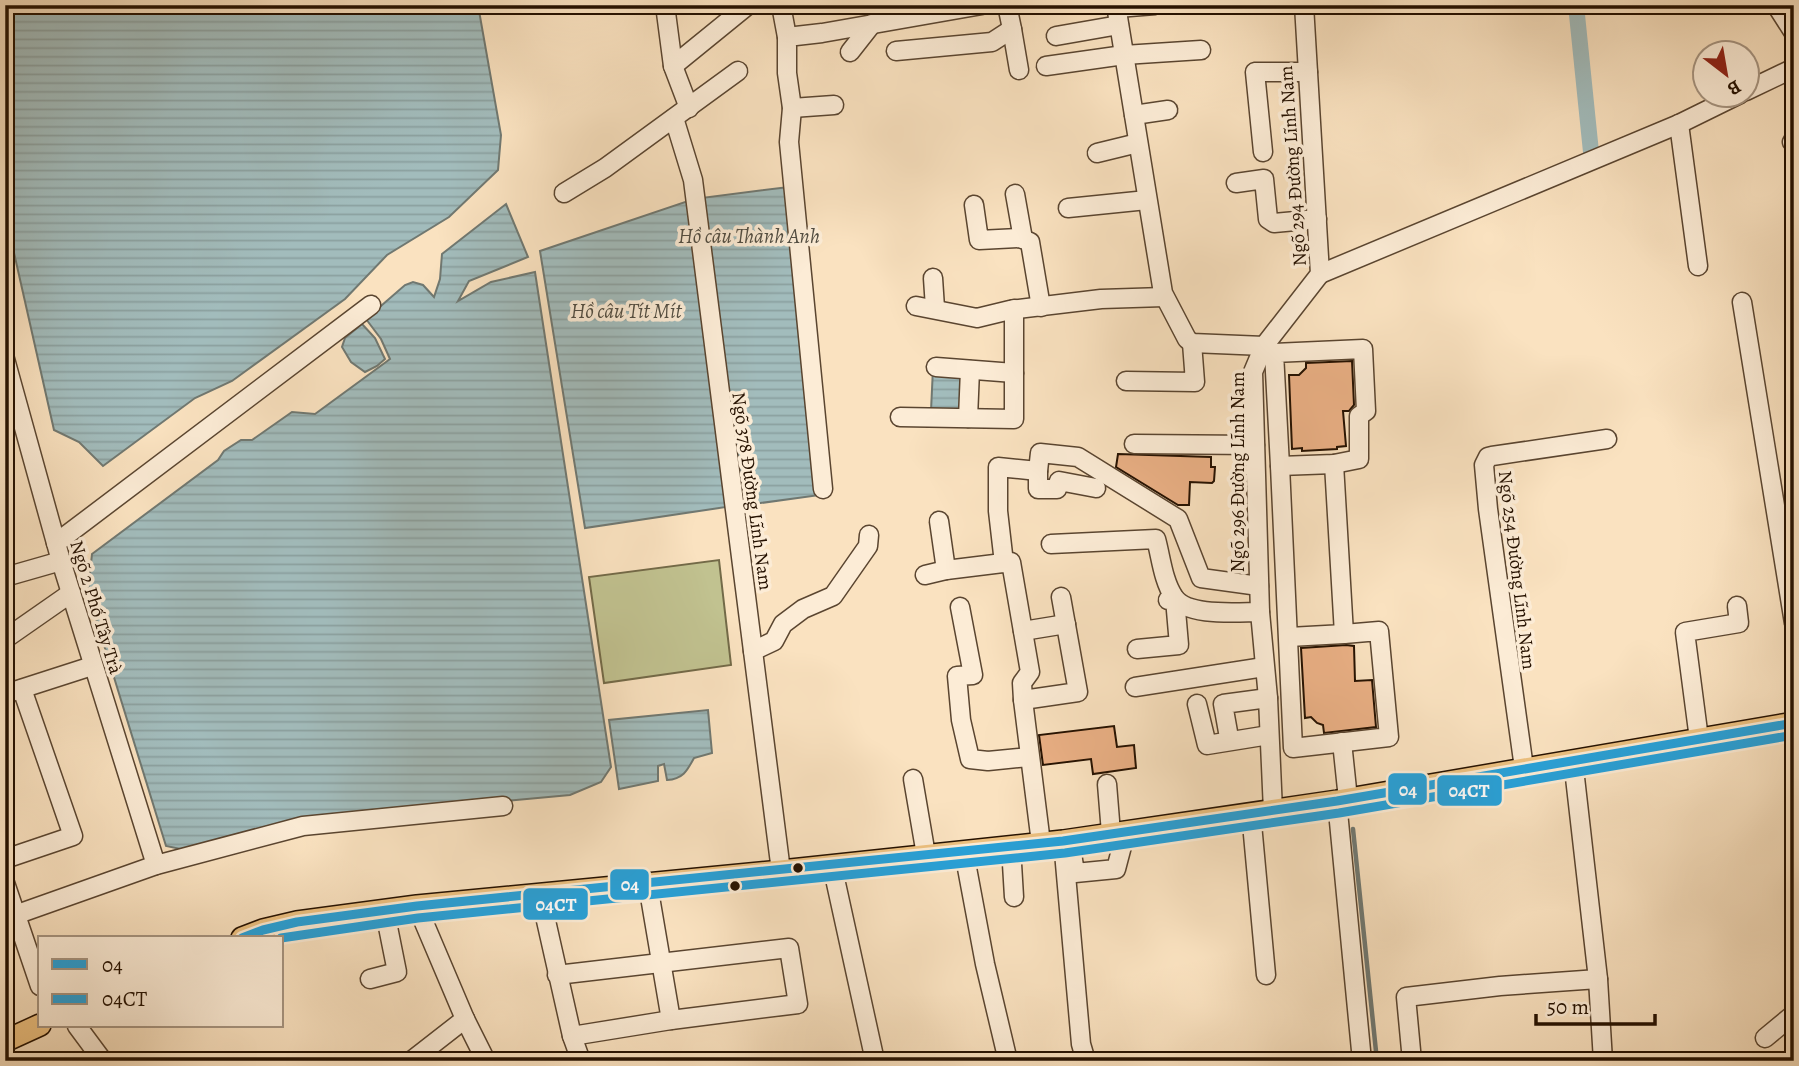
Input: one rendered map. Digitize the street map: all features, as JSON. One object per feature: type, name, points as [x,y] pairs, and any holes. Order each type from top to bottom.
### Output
[{"type":"main road","points":[[247,936],[297,922],[417,906],[1041,844],[1343,800],[1794,723]]},
{"type":"main road","points":[[5,1041],[38,1026]]},
{"type":"street","name":"Ngõ 378 Đường Lĩnh Nam","points":[[665,5],[692,180],[781,871]]},
{"type":"street","points":[[673,66],[748,5]]},
{"type":"street","points":[[781,5],[787,37],[787,73],[792,108],[789,142],[823,489]]},
{"type":"street","points":[[787,37],[982,5]]},
{"type":"street","points":[[1007,5],[1019,70]]},
{"type":"street","points":[[1056,36],[1118,13],[1155,5]]},
{"type":"street","name":"Ngõ 294 Đường Lĩnh Nam","points":[[1264,346],[1320,274],[1304,5]]},
{"type":"street","points":[[1776,5],[1793,30]]},
{"type":"street","points":[[1118,13],[1164,297],[1186,339],[1192,343],[1195,382],[1126,381]]},
{"type":"street","points":[[850,52],[872,24]]},
{"type":"street","points":[[896,51],[992,42],[1012,29]]},
{"type":"street","points":[[1046,66],[1124,55],[1201,50]]},
{"type":"street","points":[[1760,84],[1794,68]]},
{"type":"street","points":[[564,194],[737,71]]},
{"type":"street","points":[[1263,152],[1255,72],[1308,72]]},
{"type":"street","points":[[792,108],[834,105]]},
{"type":"street","points":[[1320,274],[1712,108]]},
{"type":"street","points":[[1134,115],[1168,110]]},
{"type":"street","points":[[1679,124],[1698,265]]},
{"type":"street","points":[[1097,153],[1138,143]]},
{"type":"street","points":[[1236,183],[1264,179],[1268,219],[1274,223],[1317,219]]},
{"type":"street","points":[[1015,194],[1023,239]]},
{"type":"street","points":[[1068,208],[1147,200]]},
{"type":"street","points":[[974,205],[979,240],[1023,239],[1030,242],[1041,307]]},
{"type":"street","points":[[933,278],[934,308]]},
{"type":"street","points":[[916,306],[977,318],[1014,309],[1101,299],[1164,297]]},
{"type":"street","points":[[1742,302],[1794,623]]},
{"type":"street","points":[[5,577],[58,552],[371,305]]},
{"type":"street","points":[[900,418],[1014,419],[1014,309]]},
{"type":"street","name":"Ngõ 296 Đường Lĩnh Nam","points":[[1192,343],[1264,346],[1253,372],[1260,612],[1268,698],[1273,811]]},
{"type":"street","points":[[1280,466],[1334,464],[1359,459],[1359,416],[1366,411],[1363,349],[1274,353],[1293,748],[1388,737],[1380,631],[1289,637]]},
{"type":"street","name":"Ngõ 2 Phố Tây Trà","points":[[5,359],[14,429],[58,552],[156,865]]},
{"type":"street","points":[[936,367],[1014,373]]},
{"type":"street","points":[[968,418],[970,370]]},
{"type":"street","name":"Ngõ 254 Đường Lĩnh Nam","points":[[1524,768],[1484,465],[1488,457],[1492,456],[1607,439]]},
{"type":"street","points":[[1133,444],[1255,445]]},
{"type":"street","points":[[1096,488],[1059,481],[1058,489],[1038,489],[1040,453],[1078,457],[1178,519],[1200,578],[1259,586]]},
{"type":"street","points":[[1334,464],[1344,634]]},
{"type":"street","points":[[1004,563],[998,510],[998,467],[1038,471]]},
{"type":"street","points":[[939,521],[946,570]]},
{"type":"street","points":[[753,651],[774,641],[783,624],[803,609],[833,596],[868,546],[869,535]]},
{"type":"street","points":[[1051,544],[1156,538],[1179,645],[1137,649]]},
{"type":"street","points":[[925,575],[1011,562],[1030,672],[1022,683],[1023,700],[1041,844]]},
{"type":"street","points":[[5,639],[71,593]]},
{"type":"street","points":[[1023,700],[1078,692],[1061,597]]},
{"type":"street","points":[[1168,599],[1198,611],[1260,612]]},
{"type":"street","points":[[1699,739],[1685,632],[1739,624],[1737,606]]},
{"type":"street","points":[[960,607],[973,675],[957,676],[961,720],[970,759],[988,761],[1029,757]]},
{"type":"street","points":[[1023,631],[1066,624]]},
{"type":"street","points":[[5,859],[73,836],[13,691],[92,666]]},
{"type":"street","points":[[1135,687],[1264,667]]},
{"type":"street","points":[[1228,732],[1223,704],[1268,698]]},
{"type":"street","points":[[1197,704],[1207,745],[1269,735]]},
{"type":"street","points":[[1342,742],[1343,800],[1362,1061]]},
{"type":"street","points":[[1573,760],[1598,979],[1603,1061]]},
{"type":"street","points":[[913,779],[926,855]]},
{"type":"street","points":[[1067,840],[1074,873],[1116,869],[1119,832],[1107,784]]},
{"type":"street","points":[[15,915],[156,865],[303,826],[503,806]]},
{"type":"street","points":[[1251,813],[1266,975]]},
{"type":"street","points":[[1067,840],[1081,1044],[1086,1061]]},
{"type":"street","points":[[1011,847],[1014,897]]},
{"type":"street","points":[[964,852],[985,964],[1008,1061]]},
{"type":"street","points":[[832,865],[875,1061]]},
{"type":"street","points":[[5,883],[38,980]]},
{"type":"street","points":[[648,885],[671,1020]]},
{"type":"street","points":[[540,894],[557,975],[581,1061]]},
{"type":"street","points":[[417,906],[486,1061]]},
{"type":"street","points":[[370,979],[397,972],[385,912]]},
{"type":"street","points":[[557,975],[789,948],[798,1004],[572,1036]]},
{"type":"street","points":[[1412,1061],[1406,997],[1598,979]]},
{"type":"street","points":[[1765,1038],[1794,1014]]},
{"type":"street","points":[[411,1061],[465,1018]]},
{"type":"street","points":[[78,1028],[103,1061]]},
{"type":"green space","points":[[719,560],[731,665],[604,683],[589,577]]},
{"type":"water","points":[[5,5],[478,5],[501,135],[498,170],[449,217],[387,255],[345,299],[232,381],[195,398],[103,466],[79,442],[54,430],[5,213]]},
{"type":"water","name":"Hồ câu Thành Anh","points":[[788,187],[820,495],[739,506],[701,198]]},
{"type":"water","name":"Hồ câu Tít Mít","points":[[688,201],[726,507],[585,528],[540,251]]},
{"type":"water","points":[[506,204],[528,257],[469,281],[458,301],[491,282],[535,272],[611,767],[601,782],[570,795],[464,805],[190,851],[166,846],[88,593],[92,554],[218,460],[224,451],[241,440],[252,440],[292,412],[315,414],[390,359],[381,339],[366,319],[405,285],[413,282],[423,285],[434,297],[440,279],[442,254]]},
{"type":"water","points":[[362,324],[375,338],[385,359],[365,372],[351,362],[342,347],[345,338]]},
{"type":"water","points":[[933,368],[967,371],[968,411],[931,411]]},
{"type":"water","points":[[708,710],[712,753],[694,758],[687,770],[677,778],[667,780],[664,764],[658,766],[658,781],[619,789],[609,720]]},
{"type":"building","points":[[1352,361],[1354,405],[1349,411],[1343,411],[1346,446],[1302,451],[1302,448],[1292,449],[1289,375],[1299,375],[1306,368],[1306,363]]},
{"type":"building","points":[[1118,454],[1211,457],[1211,467],[1215,467],[1214,481],[1190,482],[1189,505],[1178,505],[1116,467]]},
{"type":"building","points":[[1354,646],[1355,681],[1372,680],[1376,727],[1324,733],[1323,725],[1311,717],[1305,718],[1301,648]]},
{"type":"building","points":[[1114,726],[1117,747],[1134,745],[1136,768],[1093,774],[1091,759],[1043,765],[1039,735]]},
{"type":"waterway","points":[[1576,5],[1591,152]]},
{"type":"waterway","points":[[1353,829],[1377,1061]]},
{"type":"transit line","name":"04","points":[[247,936],[297,922],[417,906],[1063,841],[1337,801],[1794,723]]},
{"type":"transit line","name":"04CT","points":[[284,938],[418,918],[1065,853],[1339,813],[1794,735]]}]
